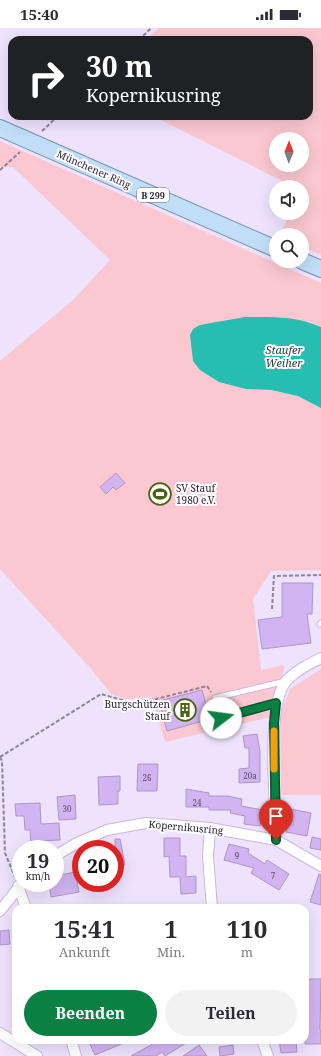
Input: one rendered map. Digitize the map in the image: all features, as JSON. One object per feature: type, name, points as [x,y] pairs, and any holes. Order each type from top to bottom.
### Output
[{"type":"main road","name":"Münchener Ring","points":[[0,128],[269,246]]},
{"type":"main road","points":[[309,264],[321,269]]},
{"type":"street","points":[[276,840],[274,745],[276,703],[287,680],[298,671],[321,658]]},
{"type":"street","name":"Kopernikusring","points":[[64,851],[77,843],[107,830],[146,823],[210,828],[276,840],[321,866]]},
{"type":"street","points":[[210,828],[208,856],[212,904]]},
{"type":"street","points":[[0,911],[15,892]]},
{"type":"street","points":[[22,892],[25,904]]},
{"type":"street","points":[[0,1033],[12,1040]]},
{"type":"street","points":[[18,1044],[37,1056]]},
{"type":"street","points":[[72,1044],[76,1056]]},
{"type":"street","points":[[264,1044],[268,1056]]},
{"type":"lane","points":[[276,703],[221,718],[215,698],[287,680]]},
{"type":"path","points":[[143,36],[151,28]]},
{"type":"path","points":[[272,609],[274,576],[321,575]]},
{"type":"path","points":[[12,868],[5,853],[2,761],[0,757],[101,694],[129,702],[156,699],[207,686],[215,698]]},
{"type":"shaded area","points":[[159,28],[321,28],[321,255],[309,249],[309,228],[284,228],[286,220],[309,220],[309,180],[280,180],[161,120],[313,120],[313,36],[150,36]]},
{"type":"shaded area","name":"SV Stauf 1980 e.V.","points":[[0,141],[269,260],[269,268],[287,268],[321,283],[321,327],[308,321],[246,389],[275,391],[294,395],[304,398],[321,408],[321,570],[271,571],[253,599],[261,670],[284,665],[282,676],[274,698],[271,717],[165,742],[152,697],[126,699],[111,694],[92,670],[0,569],[0,361],[73,300],[110,260],[13,167],[0,167]]},
{"type":"shaded area","points":[[321,669],[321,795],[281,795],[280,715],[290,689]]},
{"type":"water","name":"Staufer Weiher","points":[[245,317],[275,317],[294,319],[312,323],[321,327],[321,408],[298,396],[271,390],[246,389],[219,382],[200,370],[193,361],[190,335],[193,329],[200,325]]},
{"type":"building","points":[[116,473],[125,483],[116,490],[113,487],[106,494],[100,487]]},
{"type":"building","points":[[282,583],[313,583],[312,614],[307,614],[311,643],[262,649],[258,620],[282,617]]},
{"type":"building","name":"Burgschützen Stauf","points":[[202,690],[210,719],[167,731],[159,701]]},
{"type":"building","points":[[257,734],[260,752],[260,782],[239,783],[239,769],[249,768],[249,748],[245,748],[243,736]]},
{"type":"building","points":[[138,764],[158,764],[157,791],[137,791]]},
{"type":"building","points":[[120,776],[118,804],[99,805],[98,777]]},
{"type":"building","points":[[186,789],[209,793],[209,796],[227,796],[242,799],[241,806],[263,810],[260,826],[244,824],[245,816],[230,813],[231,810],[209,810],[209,807],[186,807]]},
{"type":"building","points":[[75,795],[76,819],[59,820],[57,797]]},
{"type":"building","points":[[40,803],[41,824],[59,823],[60,840],[31,840],[30,830],[25,830],[24,816],[16,816],[15,804]]},
{"type":"building","points":[[290,809],[311,813],[307,836],[286,832]]},
{"type":"building","points":[[312,837],[321,839],[321,850],[310,848]]},
{"type":"building","points":[[164,838],[180,838],[180,856],[186,856],[186,877],[196,876],[196,893],[181,894],[180,877],[170,877],[169,856],[164,857]]},
{"type":"building","points":[[229,844],[249,849],[248,853],[265,864],[267,860],[289,874],[279,890],[251,873],[254,868],[224,860]]},
{"type":"building","points":[[72,873],[72,892],[79,892],[51,897],[50,892],[64,892],[64,874]]},
{"type":"building","points":[[319,874],[321,875],[321,905],[310,902]]},
{"type":"building","points":[[9,930],[10,944],[0,945],[0,931]]},
{"type":"building","points":[[309,979],[321,979],[321,1044],[309,1044]]},
{"type":"building","points":[[90,1044],[121,1044],[95,1055]]},
{"type":"building","points":[[153,1044],[184,1044],[165,1056],[162,1052],[156,1056],[131,1056]]},
{"type":"building","points":[[280,1044],[296,1044],[297,1052],[281,1053]]},
{"type":"building","points":[[199,1045],[207,1056],[183,1056]]},
{"type":"building","points":[[233,1045],[234,1054],[220,1056],[219,1047]]},
{"type":"slow traffic","points":[[274,731],[274,769]]},
{"type":"place","name":"SV Stauf 1980 e.V.","points":[[160,494]]},
{"type":"place","name":"Burgschützen Stauf","points":[[185,710]]},
{"type":"route","points":[[221,718],[276,703],[274,723],[276,840]]}]
